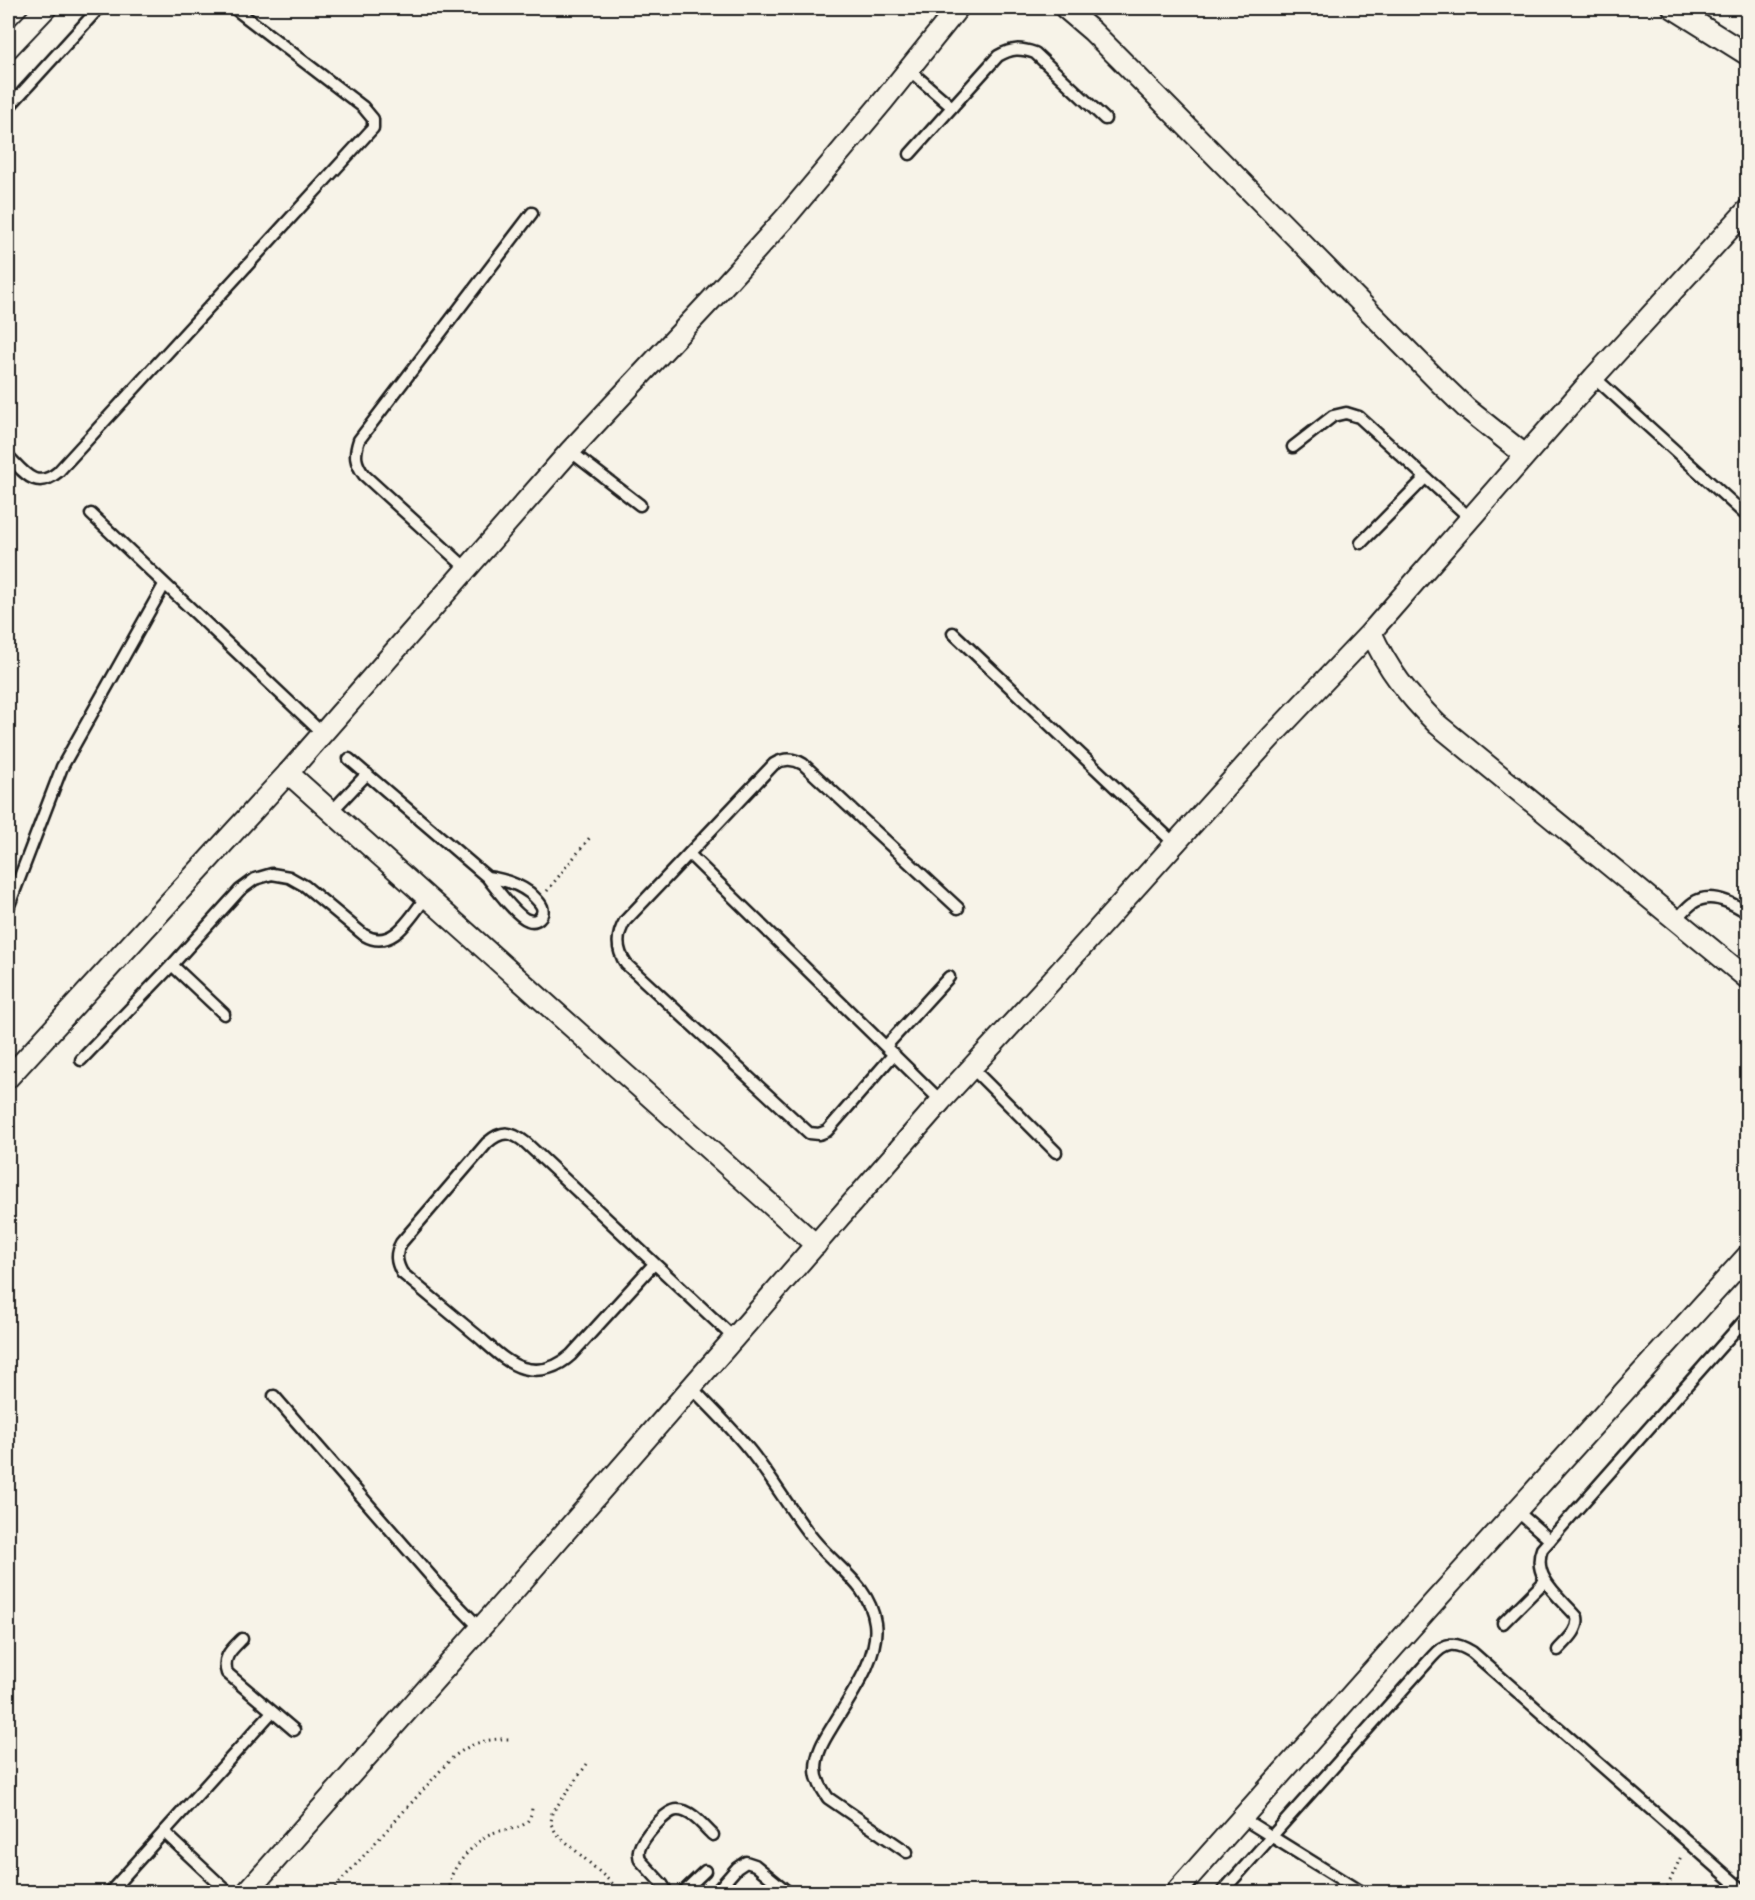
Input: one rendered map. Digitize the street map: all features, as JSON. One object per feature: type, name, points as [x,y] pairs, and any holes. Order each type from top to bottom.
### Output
[{"type":"street","points":[[8,48],[46,8]]},
{"type":"street","points":[[8,1078],[288,773],[570,451],[786,217],[958,8]]},
{"type":"street","points":[[1065,8],[1120,59],[1466,408],[1525,455]]},
{"type":"street","points":[[1673,8],[1748,55]]},
{"type":"street","points":[[247,1893],[971,1067],[1271,737],[1371,632],[1594,377],[1748,209]]},
{"type":"street","points":[[1371,632],[1392,673],[1437,724],[1748,979]]},
{"type":"street","points":[[288,773],[816,1245]]},
{"type":"street","points":[[1176,1893],[1748,1256]]},
{"type":"lane","points":[[8,108],[99,8]]},
{"type":"lane","points":[[8,456],[31,478],[40,481],[50,479],[58,472],[373,128],[373,119],[363,107],[234,8]]},
{"type":"lane","points":[[910,154],[998,56],[1010,50],[1023,48],[1035,53],[1105,118]]},
{"type":"lane","points":[[909,70],[952,107]]},
{"type":"lane","points":[[466,568],[364,475],[356,465],[354,452],[358,440],[532,213]]},
{"type":"lane","points":[[1594,377],[1748,517]]},
{"type":"lane","points":[[1293,447],[1333,416],[1347,413],[1359,417],[1471,519]]},
{"type":"lane","points":[[570,451],[640,505]]},
{"type":"lane","points":[[1361,543],[1425,478]]},
{"type":"lane","points":[[91,514],[322,733]]},
{"type":"lane","points":[[8,908],[62,767],[164,585]]},
{"type":"lane","points":[[953,633],[1174,844]]},
{"type":"lane","points":[[349,759],[487,877],[503,898],[527,920],[537,920],[541,916],[542,906],[520,886],[498,878],[487,877]]},
{"type":"lane","points":[[949,977],[827,1131],[819,1134],[809,1133],[627,964],[621,956],[618,938],[625,921],[774,764],[780,760],[789,759],[803,764],[958,909]]},
{"type":"lane","points":[[331,812],[367,774]]},
{"type":"lane","points":[[689,854],[941,1101]]},
{"type":"lane","points":[[81,1060],[172,966],[240,890],[255,879],[272,874],[289,877],[305,886],[373,941],[385,941],[394,935],[427,896]]},
{"type":"lane","points":[[1676,920],[1695,902],[1710,898],[1726,901],[1748,913]]},
{"type":"lane","points":[[172,966],[224,1014]]},
{"type":"lane","points":[[971,1067],[1056,1152]]},
{"type":"lane","points":[[654,1264],[561,1364],[536,1370],[523,1368],[503,1357],[402,1273],[396,1258],[401,1243],[487,1143],[495,1136],[506,1133],[517,1136],[526,1143],[734,1338]]},
{"type":"lane","points":[[1558,1650],[1576,1629],[1578,1621],[1540,1574],[1539,1557],[1542,1549],[1748,1316]]},
{"type":"lane","points":[[691,1387],[747,1447],[815,1542],[858,1584],[870,1603],[876,1624],[875,1647],[823,1743],[817,1756],[816,1771],[820,1786],[828,1798],[907,1852]]},
{"type":"lane","points":[[274,1395],[442,1589],[480,1628]]},
{"type":"lane","points":[[1517,1511],[1550,1540]]},
{"type":"lane","points":[[1503,1623],[1545,1581]]},
{"type":"lane","points":[[242,1639],[226,1658],[225,1666],[228,1674],[294,1731]]},
{"type":"lane","points":[[1222,1893],[1431,1657],[1440,1648],[1451,1644],[1462,1646],[1472,1652],[1745,1893]]},
{"type":"lane","points":[[110,1893],[272,1712]]},
{"type":"lane","points":[[667,1893],[662,1884],[640,1860],[638,1854],[663,1817],[673,1810],[685,1811],[713,1835]]},
{"type":"lane","points":[[1242,1818],[1361,1893]]},
{"type":"lane","points":[[164,1833],[228,1893]]},
{"type":"lane","points":[[716,1893],[741,1864],[746,1862],[755,1865],[788,1893]]},
{"type":"lane","points":[[683,1893],[705,1870]]},
{"type":"path","points":[[538,901],[591,836]]},
{"type":"path","points":[[331,1893],[462,1749],[493,1738],[510,1739]]},
{"type":"path","points":[[587,1764],[552,1813],[551,1824],[556,1833],[622,1893]]},
{"type":"path","points":[[449,1893],[454,1871],[471,1850],[486,1836],[518,1828],[527,1822],[532,1808]]},
{"type":"path","points":[[1665,1893],[1688,1842]]}]
